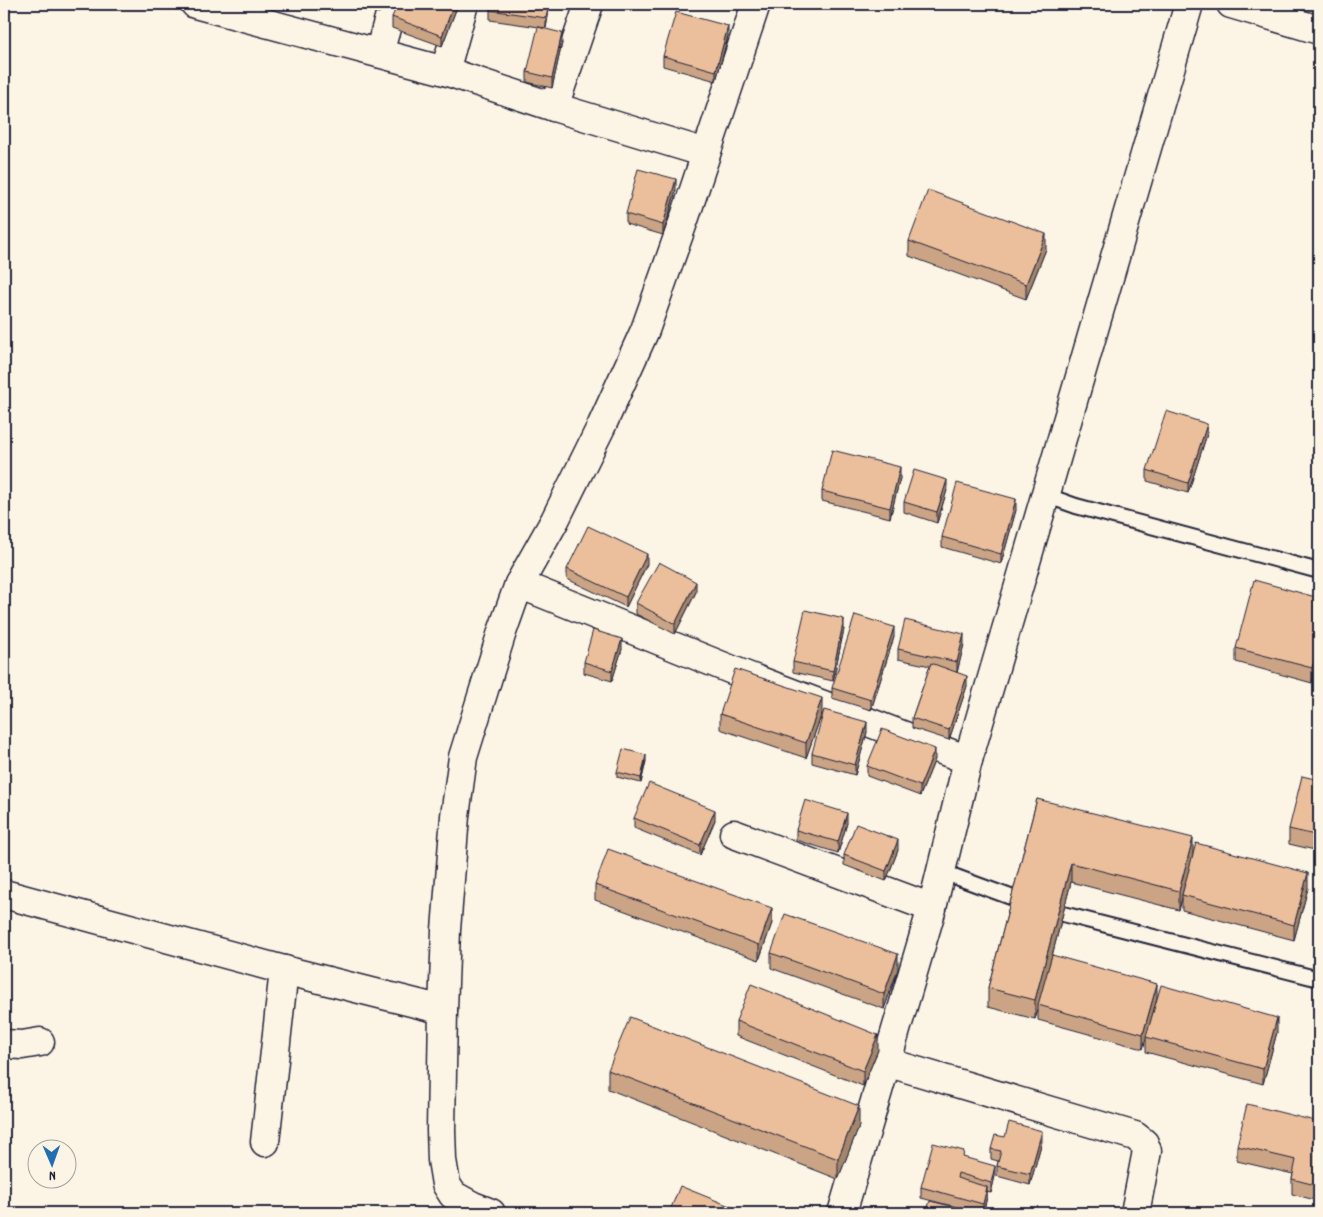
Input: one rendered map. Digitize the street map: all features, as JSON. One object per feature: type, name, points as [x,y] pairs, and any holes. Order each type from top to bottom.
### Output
[{"type":"street","points":[[379,53],[393,4]]},
{"type":"street","points":[[445,71],[464,4]]},
{"type":"street","points":[[554,107],[589,4]]},
{"type":"street","points":[[491,1213],[472,1206],[453,1195],[446,1184],[442,1160],[443,1010],[446,930],[463,757],[519,584],[555,520],[601,427],[645,330],[756,4]]},
{"type":"street","points":[[842,1213],[932,908],[968,760],[1189,4]]},
{"type":"street","points":[[1231,4],[1319,30]]},
{"type":"street","points":[[211,6],[445,71],[554,107],[706,153]]},
{"type":"street","points":[[519,584],[747,676],[968,760]]},
{"type":"street","points":[[734,834],[932,908]]},
{"type":"street","points":[[4,894],[284,970],[443,1010]]},
{"type":"street","points":[[265,1142],[284,970]]},
{"type":"street","points":[[4,1044],[22,1045],[40,1042]]},
{"type":"street","points":[[886,1062],[1135,1136],[1144,1144],[1147,1151],[1135,1213]]},
{"type":"lane","points":[[1045,495],[1076,506],[1319,571]]},
{"type":"lane","points":[[940,871],[1016,898]]},
{"type":"lane","points":[[1063,914],[1319,978]]},
{"type":"building","points":[[398,4],[454,4],[442,36],[392,17]]},
{"type":"building","points":[[491,4],[549,4],[546,18],[490,10]]},
{"type":"building","points":[[676,12],[728,26],[716,71],[663,56]]},
{"type":"building","points":[[538,27],[562,33],[552,78],[527,72]]},
{"type":"building","points":[[638,169],[676,179],[663,225],[626,214]]},
{"type":"building","points":[[928,190],[1046,234],[1026,284],[909,241]]},
{"type":"building","points":[[1166,411],[1207,424],[1188,483],[1147,470]]},
{"type":"building","points":[[832,450],[900,467],[890,508],[822,491]]},
{"type":"building","points":[[914,470],[947,480],[937,512],[904,502]]},
{"type":"building","points":[[957,483],[1016,499],[1001,554],[942,537]]},
{"type":"building","points":[[588,526],[647,554],[626,597],[567,569]]},
{"type":"building","points":[[659,562],[696,582],[675,624],[636,603]]},
{"type":"building","points":[[1254,580],[1319,598],[1319,643],[1312,668],[1236,648]]},
{"type":"building","points":[[805,610],[844,619],[833,671],[793,662]]},
{"type":"building","points":[[855,615],[894,627],[871,700],[832,688]]},
{"type":"building","points":[[905,620],[964,634],[957,662],[898,649]]},
{"type":"building","points":[[593,630],[622,639],[612,671],[584,662]]},
{"type":"building","points":[[931,663],[967,676],[949,730],[912,718]]},
{"type":"building","points":[[735,669],[822,698],[806,743],[720,714]]},
{"type":"building","points":[[824,710],[867,722],[855,765],[812,753]]},
{"type":"building","points":[[882,729],[935,749],[920,786],[867,766]]},
{"type":"building","points":[[623,749],[646,755],[641,778],[617,772]]},
{"type":"building","points":[[1302,776],[1319,780],[1319,836],[1289,829]]},
{"type":"building","points":[[649,783],[715,810],[700,845],[634,818]]},
{"type":"building","points":[[1037,799],[1193,838],[1179,891],[1071,863],[1035,1000],[988,988]]},
{"type":"building","points":[[805,800],[847,813],[838,842],[796,830]]},
{"type":"building","points":[[856,824],[898,840],[886,871],[844,855]]},
{"type":"building","points":[[1196,843],[1308,873],[1294,925],[1182,895]]},
{"type":"building","points":[[608,849],[772,908],[759,945],[595,885]]},
{"type":"building","points":[[785,914],[898,954],[884,994],[771,953]]},
{"type":"building","points":[[1052,955],[1157,984],[1143,1034],[1038,1005]]},
{"type":"building","points":[[751,984],[878,1035],[863,1071],[736,1021]]},
{"type":"building","points":[[1161,985],[1277,1018],[1263,1069],[1146,1037]]},
{"type":"building","points":[[630,1017],[859,1106],[838,1159],[608,1070]]},
{"type":"building","points":[[1247,1104],[1319,1122],[1319,1186],[1292,1179],[1296,1160],[1237,1146]]},
{"type":"building","points":[[1009,1122],[1042,1131],[1030,1174],[997,1166],[1001,1151],[991,1149],[995,1135],[1005,1137]]},
{"type":"building","points":[[933,1143],[964,1151],[963,1157],[995,1166],[991,1183],[958,1173],[957,1178],[987,1187],[983,1204],[921,1187]]},
{"type":"building","points":[[680,1186],[747,1213],[669,1213]]},
{"type":"building","points":[[930,1201],[979,1213],[926,1213]]}]
